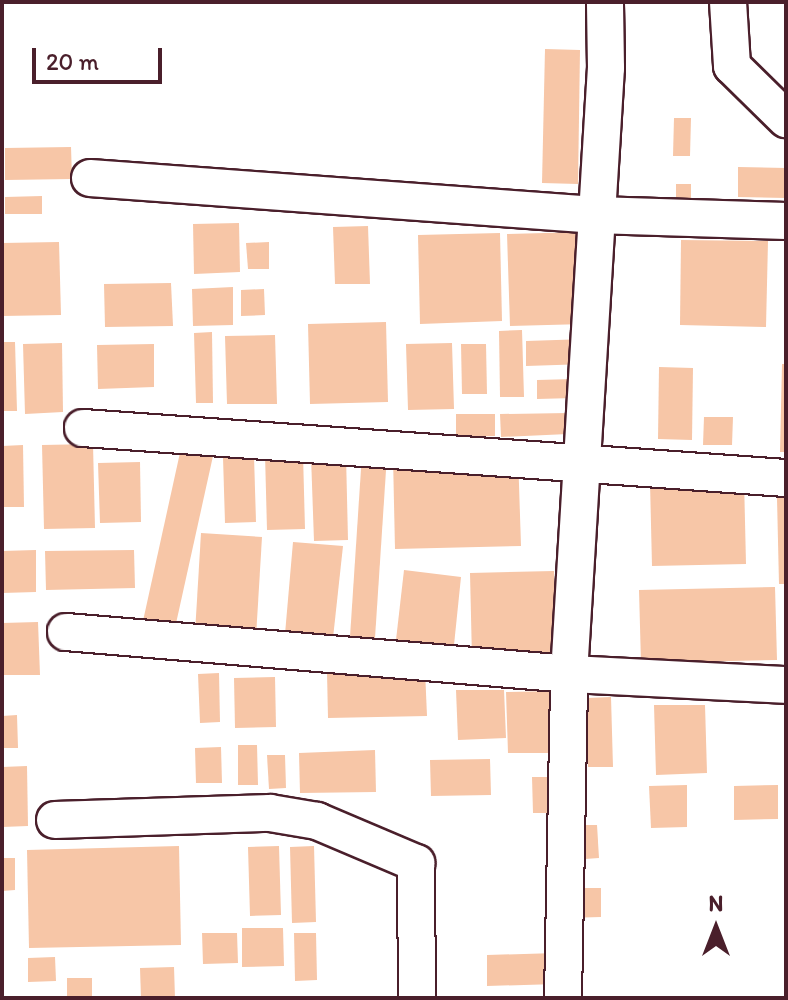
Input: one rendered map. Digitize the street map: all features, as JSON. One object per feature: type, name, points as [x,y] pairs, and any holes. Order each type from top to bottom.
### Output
[{"type":"street","points":[[563,998],[569,674],[605,2]]},
{"type":"street","points":[[728,2],[732,66],[786,119]]},
{"type":"street","points":[[90,178],[595,215],[786,221]]},
{"type":"street","points":[[83,428],[786,478]]},
{"type":"street","points":[[66,632],[569,674],[786,685]]},
{"type":"street","points":[[55,820],[270,813],[317,821],[416,863],[417,998]]},
{"type":"building","points":[[545,49],[580,50],[578,184],[542,183]]},
{"type":"building","points":[[674,118],[691,118],[690,156],[673,156]]},
{"type":"building","points":[[71,147],[72,179],[5,180],[5,148]]},
{"type":"building","points":[[738,167],[786,168],[786,198],[738,197]]},
{"type":"building","points":[[676,184],[691,184],[691,204],[676,204]]},
{"type":"building","points":[[42,196],[42,214],[5,214],[5,197]]},
{"type":"building","points":[[239,223],[240,272],[194,274],[193,224]]},
{"type":"building","points":[[368,226],[370,284],[335,284],[333,227]]},
{"type":"building","points":[[582,232],[585,324],[510,326],[507,234]]},
{"type":"building","points":[[500,233],[502,321],[420,324],[418,235]]},
{"type":"building","points":[[681,240],[768,241],[766,327],[680,325]]},
{"type":"building","points":[[59,242],[61,315],[2,316],[2,243]]},
{"type":"building","points":[[269,242],[269,269],[248,269],[246,243]]},
{"type":"building","points":[[171,283],[173,326],[105,327],[104,284]]},
{"type":"building","points":[[233,287],[233,325],[193,326],[192,289]]},
{"type":"building","points":[[264,289],[265,315],[241,316],[241,290]]},
{"type":"building","points":[[386,322],[388,402],[310,404],[308,324]]},
{"type":"building","points":[[522,330],[524,397],[500,397],[499,331]]},
{"type":"building","points":[[212,332],[213,403],[196,403],[194,333]]},
{"type":"building","points":[[275,335],[277,404],[227,404],[225,336]]},
{"type":"building","points":[[587,339],[587,364],[526,366],[526,341]]},
{"type":"building","points":[[2,342],[15,342],[17,411],[2,411]]},
{"type":"building","points":[[62,343],[63,412],[25,414],[23,344]]},
{"type":"building","points":[[452,343],[454,409],[408,410],[406,344]]},
{"type":"building","points":[[154,344],[154,387],[98,389],[97,345]]},
{"type":"building","points":[[461,344],[486,344],[487,394],[462,394]]},
{"type":"building","points":[[782,364],[786,364],[786,452],[780,452]]},
{"type":"building","points":[[659,367],[693,368],[692,440],[658,439]]},
{"type":"building","points":[[574,379],[574,398],[537,399],[537,380]]},
{"type":"building","points":[[568,413],[568,434],[501,437],[500,414]]},
{"type":"building","points":[[456,414],[495,414],[495,436],[456,437]]},
{"type":"building","points":[[704,417],[733,417],[732,445],[703,445]]},
{"type":"building","points":[[183,439],[215,447],[175,628],[143,621]]},
{"type":"building","points":[[93,444],[95,528],[44,529],[42,445]]},
{"type":"building","points":[[23,445],[24,507],[2,507],[2,446]]},
{"type":"building","points":[[265,454],[303,454],[305,529],[267,530]]},
{"type":"building","points":[[362,454],[387,455],[375,638],[350,637]]},
{"type":"building","points":[[518,454],[521,546],[395,549],[393,457]]},
{"type":"building","points":[[346,455],[348,540],[314,541],[311,456]]},
{"type":"building","points":[[254,456],[256,522],[225,523],[223,457]]},
{"type":"building","points":[[140,462],[141,522],[100,523],[98,463]]},
{"type":"building","points":[[744,479],[746,564],[652,566],[650,482]]},
{"type":"building","points":[[777,498],[786,498],[786,584],[779,584]]},
{"type":"building","points":[[201,533],[262,537],[256,637],[195,633]]},
{"type":"building","points":[[293,542],[343,546],[333,638],[285,634]]},
{"type":"building","points":[[36,550],[36,592],[2,593],[2,551]]},
{"type":"building","points":[[134,550],[135,588],[46,590],[45,551]]},
{"type":"building","points":[[404,570],[461,577],[454,645],[396,640]]},
{"type":"building","points":[[554,571],[556,657],[472,659],[470,573]]},
{"type":"building","points":[[775,587],[777,660],[641,663],[639,590]]},
{"type":"building","points":[[38,622],[40,675],[2,675],[2,623]]},
{"type":"building","points":[[425,670],[427,716],[328,718],[327,672]]},
{"type":"building","points":[[219,673],[220,722],[200,723],[198,674]]},
{"type":"building","points":[[275,677],[276,727],[235,728],[234,678]]},
{"type":"building","points":[[456,690],[504,690],[506,738],[458,740]]},
{"type":"building","points":[[554,691],[556,753],[508,753],[506,692]]},
{"type":"building","points":[[611,697],[613,767],[588,767],[587,698]]},
{"type":"building","points":[[654,705],[705,705],[707,773],[656,775]]},
{"type":"building","points":[[17,715],[18,748],[2,748],[2,716]]},
{"type":"building","points":[[238,745],[257,745],[258,785],[238,785]]},
{"type":"building","points":[[221,747],[222,783],[196,783],[195,748]]},
{"type":"building","points":[[375,750],[376,792],[300,793],[299,753]]},
{"type":"building","points":[[267,755],[285,755],[286,788],[269,789]]},
{"type":"building","points":[[490,759],[491,795],[431,796],[430,760]]},
{"type":"building","points":[[27,766],[28,826],[2,827],[2,767]]},
{"type":"building","points":[[532,777],[548,777],[549,813],[533,813]]},
{"type":"building","points":[[687,785],[687,827],[651,828],[649,786]]},
{"type":"building","points":[[778,785],[778,819],[734,820],[734,786]]},
{"type":"building","points":[[584,825],[597,825],[599,858],[585,859]]},
{"type":"building","points":[[179,846],[181,945],[29,948],[27,850]]},
{"type":"building","points":[[279,846],[281,915],[250,916],[248,847]]},
{"type":"building","points":[[314,846],[316,922],[292,923],[290,847]]},
{"type":"building","points":[[2,858],[15,858],[15,890],[2,891]]},
{"type":"building","points":[[566,888],[601,888],[601,917],[566,918]]},
{"type":"building","points":[[242,928],[283,928],[284,966],[242,967]]},
{"type":"building","points":[[202,933],[237,933],[238,963],[203,964]]},
{"type":"building","points":[[294,933],[316,933],[317,980],[295,981]]},
{"type":"building","points":[[556,953],[557,984],[487,986],[487,955]]},
{"type":"building","points":[[55,957],[56,981],[28,982],[28,958]]},
{"type":"building","points":[[174,967],[175,998],[141,998],[140,968]]},
{"type":"building","points":[[67,978],[92,978],[92,998],[67,998]]}]
